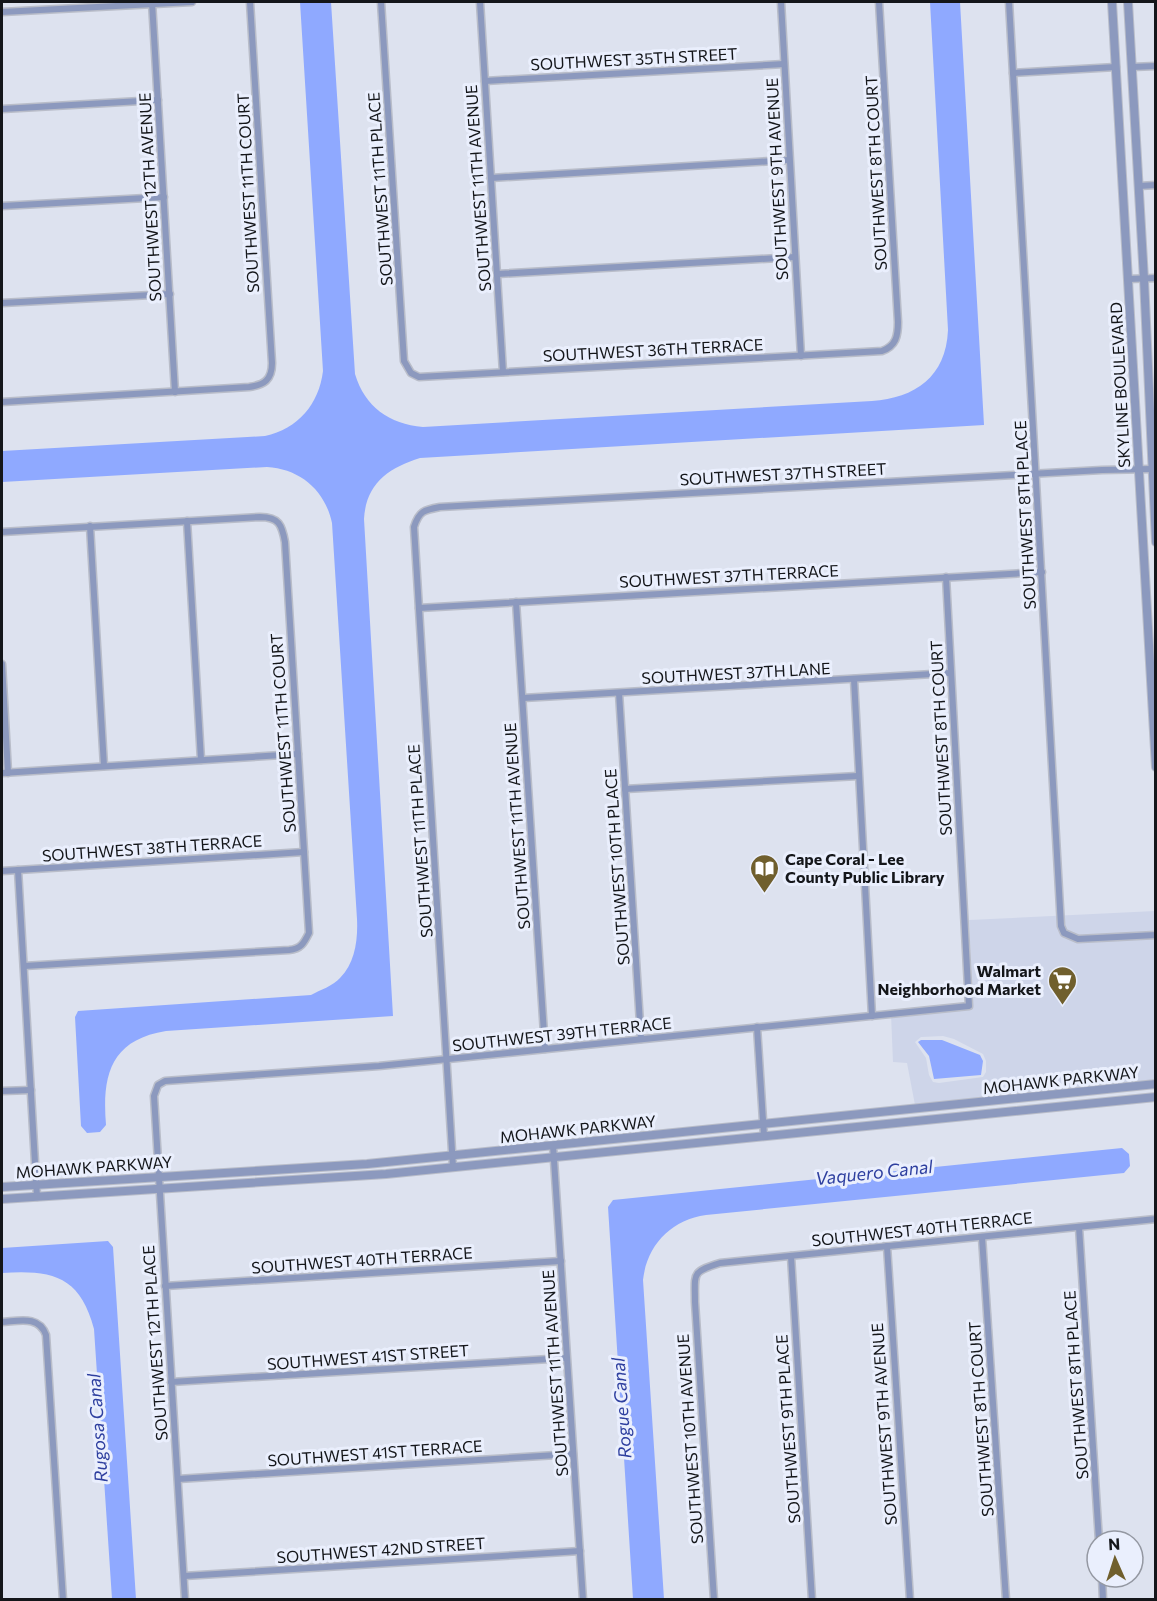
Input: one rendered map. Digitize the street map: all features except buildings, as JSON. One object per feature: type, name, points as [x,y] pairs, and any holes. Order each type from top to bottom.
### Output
[{"type":"street","points":[[2,12],[192,2]]},
{"type":"street","name":"SOUTHWEST 11TH COURT","points":[[175,392],[260,386],[267,382],[272,371],[250,2]]},
{"type":"street","name":"SOUTHWEST 11TH PLACE","points":[[381,2],[404,361],[411,373]]},
{"type":"street","name":"SOUTHWEST 11TH AVENUE","points":[[480,2],[503,372]]},
{"type":"street","name":"SOUTHWEST 9TH AVENUE","points":[[781,2],[801,356]]},
{"type":"street","name":"SOUTHWEST 8TH COURT","points":[[879,2],[898,322],[895,343]]},
{"type":"street","name":"SOUTHWEST 8TH PLACE","points":[[1009,2],[1061,926],[1064,933],[1078,939],[1155,934]]},
{"type":"street","name":"SKYLINE BOULEVARD","points":[[1112,2],[1155,767]]},
{"type":"street","name":"SKYLINE BOULEVARD","points":[[1128,2],[1144,279],[1155,542]]},
{"type":"street","name":"SOUTHWEST 12TH AVENUE","points":[[152,3],[175,392]]},
{"type":"street","name":"SOUTHWEST 35TH STREET","points":[[485,81],[784,64]]},
{"type":"street","points":[[1013,73],[1155,66]]},
{"type":"street","points":[[2,109],[158,100]]},
{"type":"street","points":[[491,178],[789,160]]},
{"type":"street","points":[[1139,186],[1155,185]]},
{"type":"street","points":[[2,206],[164,197]]},
{"type":"street","points":[[497,274],[795,257]]},
{"type":"street","points":[[1128,279],[1155,278]]},
{"type":"street","points":[[2,303],[170,294]]},
{"type":"street","name":"SOUTHWEST 36TH TERRACE","points":[[411,373],[419,377],[882,351],[895,343]]},
{"type":"street","points":[[2,402],[175,392]]},
{"type":"street","name":"SOUTHWEST 37TH STREET","points":[[418,515],[424,510],[440,507],[1152,469]]},
{"type":"street","name":"SOUTHWEST 11TH PLACE","points":[[418,515],[414,527],[453,1167]]},
{"type":"street","name":"SOUTHWEST 11TH COURT","points":[[24,966],[289,950],[303,945],[309,933],[285,542],[282,527],[278,520],[268,517],[187,521]]},
{"type":"street","points":[[2,532],[187,521],[201,760]]},
{"type":"street","points":[[90,526],[104,766]]},
{"type":"street","name":"SOUTHWEST 37TH TERRACE","points":[[419,608],[1041,572]]},
{"type":"street","name":"SOUTHWEST 8TH COURT","points":[[946,577],[969,1006]]},
{"type":"street","name":"SOUTHWEST 11TH AVENUE","points":[[516,602],[545,1049]]},
{"type":"street","points":[[2,664],[5,773],[298,754]]},
{"type":"street","name":"SOUTHWEST 37TH LANE","points":[[523,698],[950,673]]},
{"type":"street","points":[[854,679],[872,1016]]},
{"type":"street","name":"SOUTHWEST 10TH PLACE","points":[[619,693],[641,1039]]},
{"type":"street","points":[[625,789],[858,776]]},
{"type":"street","name":"SOUTHWEST 38TH TERRACE","points":[[2,871],[304,852]]},
{"type":"street","points":[[18,870],[37,1197]]},
{"type":"street","name":"SOUTHWEST 39TH TERRACE","points":[[158,1085],[165,1081],[379,1066],[969,1006]]},
{"type":"street","points":[[757,1027],[764,1136]]},
{"type":"street","name":"MOHAWK PARKWAY","points":[[2,1187],[367,1164],[1155,1084]]},
{"type":"street","name":"SOUTHWEST 12TH PLACE","points":[[158,1085],[154,1096],[158,1177],[185,1599]]},
{"type":"street","points":[[2,1091],[31,1090]]},
{"type":"street","name":"MOHAWK PARKWAY","points":[[2,1199],[356,1177],[1155,1097]]},
{"type":"street","name":"SOUTHWEST 11TH AVENUE","points":[[553,1144],[583,1599]]},
{"type":"street","name":"SOUTHWEST 40TH TERRACE","points":[[695,1276],[700,1269],[720,1263],[1155,1219]]},
{"type":"street","name":"SOUTHWEST 8TH PLACE","points":[[1079,1227],[1099,1529]]},
{"type":"street","name":"SOUTHWEST 8TH COURT","points":[[982,1237],[1006,1599]]},
{"type":"street","name":"SOUTHWEST 9TH AVENUE","points":[[887,1246],[910,1599]]},
{"type":"street","name":"SOUTHWEST 9TH PLACE","points":[[791,1256],[812,1599]]},
{"type":"street","name":"SOUTHWEST 40TH TERRACE","points":[[165,1286],[561,1261]]},
{"type":"street","name":"SOUTHWEST 10TH AVENUE","points":[[695,1276],[714,1599]]},
{"type":"street","points":[[2,1322],[29,1320],[42,1325],[47,1338],[63,1599]]},
{"type":"street","name":"SOUTHWEST 41ST STREET","points":[[171,1382],[566,1358]]},
{"type":"street","name":"SOUTHWEST 41ST TERRACE","points":[[178,1479],[573,1454]]},
{"type":"street","name":"SOUTHWEST 42ND STREET","points":[[184,1576],[580,1551]]},
{"type":"shaded area","points":[[1155,911],[1155,1080],[915,1105],[907,1063],[893,1062],[891,1014],[973,1005],[969,920]],"holes":[[[943,1036],[983,1054],[986,1061],[986,1072],[983,1077],[933,1082],[929,1075],[926,1058],[915,1042],[921,1037]]]},
{"type":"water","points":[[300,2],[331,2],[355,374],[365,396],[380,412],[399,422],[423,427],[872,401],[902,395],[925,382],[941,360],[948,330],[930,2],[960,2],[984,425],[420,458],[389,472],[374,487],[369,496],[364,519],[393,1016],[166,1031],[147,1036],[132,1043],[121,1052],[114,1063],[108,1076],[106,1091],[106,1125],[100,1132],[87,1133],[81,1126],[75,1017],[78,1011],[311,995],[330,986],[340,978],[349,965],[356,943],[357,919],[332,523],[329,511],[317,491],[309,483],[290,472],[267,467],[2,482],[2,451],[265,436],[287,428],[297,421],[312,404],[321,383],[323,371]]},
{"type":"water","points":[[942,1040],[980,1055],[983,1061],[981,1075],[934,1079],[929,1056],[918,1042]]},
{"type":"water","name":"Rogue Canal","points":[[1122,1148],[1129,1154],[1130,1166],[1124,1173],[706,1215],[682,1222],[663,1236],[655,1245],[645,1267],[643,1280],[664,1599],[633,1599],[608,1207],[613,1200]]},
{"type":"water","points":[[108,1241],[113,1247],[136,1599],[112,1599],[94,1329],[88,1311],[81,1297],[61,1280],[35,1273],[2,1273],[2,1248]]},
{"type":"place","name":"Cape Coral - Lee County Public Library","points":[[764,894]]},
{"type":"place","name":"Walmart Neighborhood Market","points":[[1062,1006]]},
{"type":"water label","name":"Vaquero Canal","points":[[874,1173]]},
{"type":"water label","name":"Rugosa Canal","points":[[98,1428]]}]
